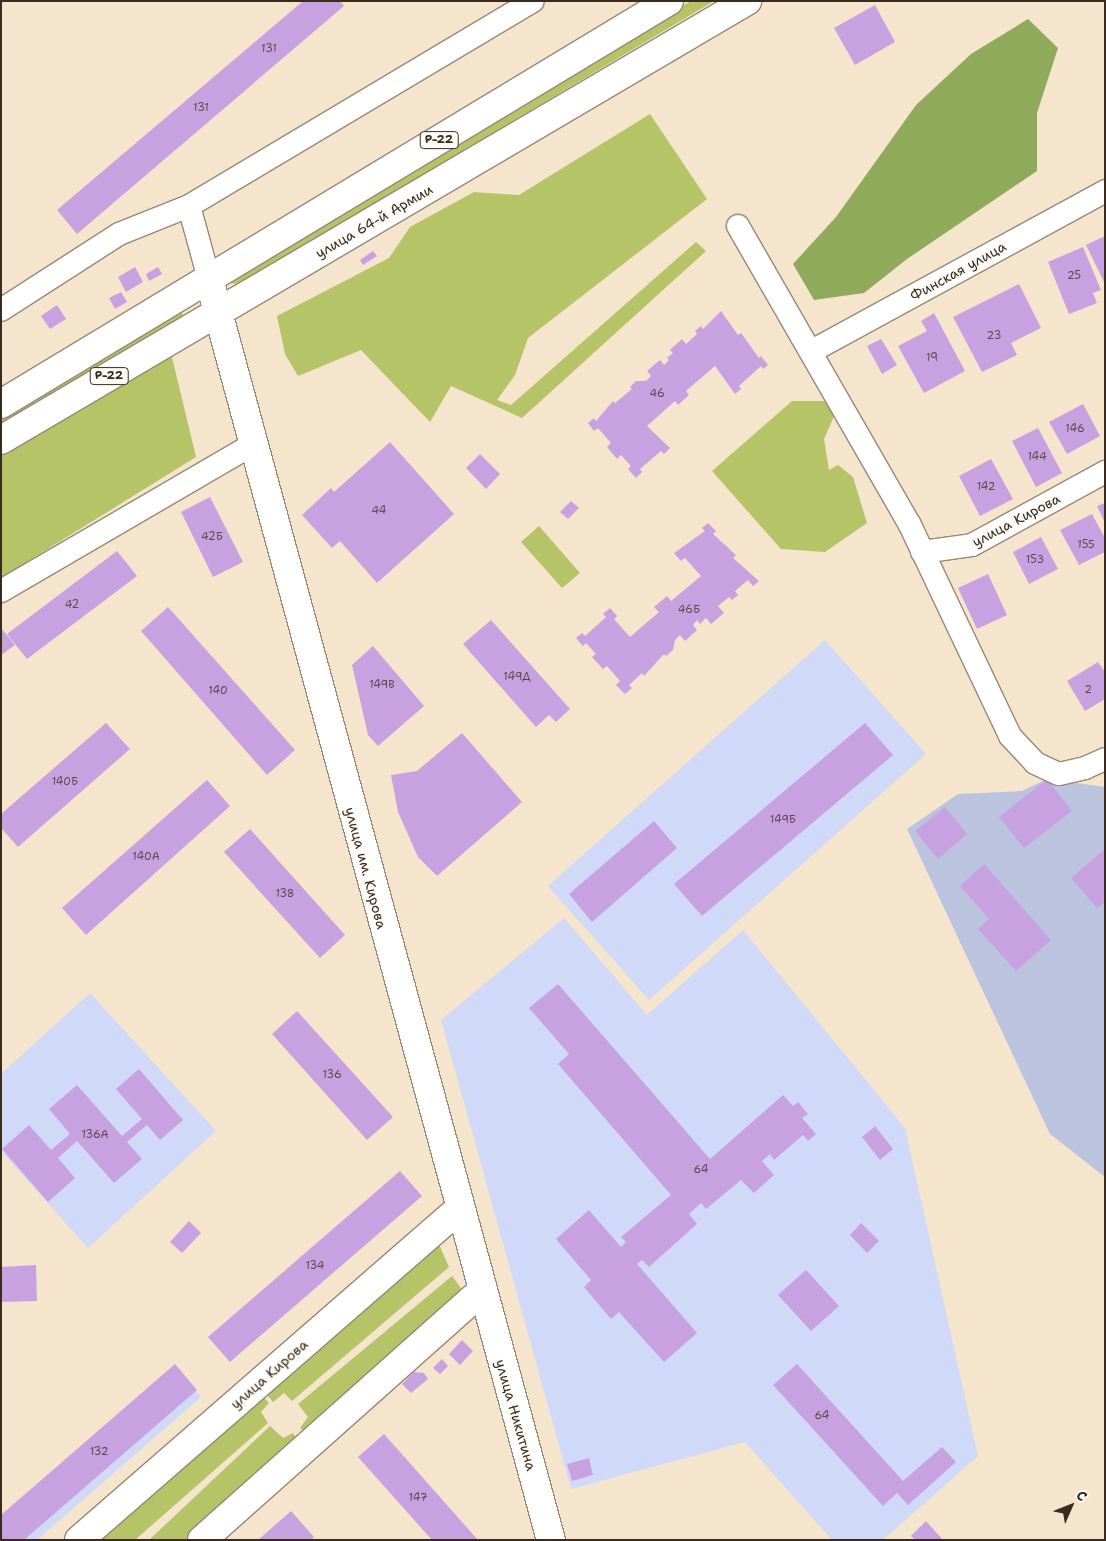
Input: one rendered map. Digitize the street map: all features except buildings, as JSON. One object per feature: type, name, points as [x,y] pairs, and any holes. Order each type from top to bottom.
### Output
[{"type":"main road","name":"улица 64-й Армии","points":[[1,440],[747,1]]},
{"type":"main road","name":"Р-22","points":[[1,404],[666,2]]},
{"type":"main road","name":"улица им. Кирова","points":[[209,279],[216,313],[481,1291]]},
{"type":"main road","name":"улица Кирова","points":[[79,1540],[459,1209]]},
{"type":"main road","points":[[202,1540],[481,1291]]},
{"type":"main road","name":"улица Никитина","points":[[481,1291],[551,1540]]},
{"type":"street","points":[[1,310],[118,234],[189,206],[533,1]]},
{"type":"street","name":"Финская улица","points":[[812,351],[1105,191]]},
{"type":"street","points":[[189,206],[209,279]]},
{"type":"street","points":[[738,226],[812,351],[922,552],[1010,736],[1035,763],[1059,774],[1095,763]]},
{"type":"street","points":[[1,592],[252,445]]},
{"type":"street","name":"улица Кирова","points":[[922,552],[972,545],[1105,472]]},
{"type":"shaded area","points":[[825,640],[926,754],[649,1000],[548,886]]},
{"type":"shaded area","points":[[1047,779],[1105,787],[1105,1177],[1050,1134],[907,829],[958,794],[1022,791]]},
{"type":"shaded area","points":[[564,918],[647,1015],[743,930],[905,1128],[978,1456],[883,1540],[832,1540],[745,1442],[571,1489],[441,1020]]},
{"type":"shaded area","points":[[90,993],[216,1131],[88,1248],[1,1151],[1,1074]]},
{"type":"shaded area","points":[[180,1373],[201,1397],[37,1540],[1,1540]]},
{"type":"green space","points":[[691,1],[714,1],[239,284],[229,283],[232,274]]},
{"type":"green space","points":[[1028,19],[1058,48],[1037,113],[1037,171],[907,259],[864,293],[814,300],[793,264],[836,217],[916,105],[971,54]]},
{"type":"green space","points":[[650,114],[707,199],[528,338],[515,375],[497,400],[511,405],[696,242],[706,251],[522,418],[451,386],[430,422],[361,350],[298,376],[285,354],[277,316],[389,258],[410,227],[474,192],[519,195]]},
{"type":"green space","points":[[180,309],[184,317],[1,429],[1,413]]},
{"type":"green space","points":[[171,353],[196,457],[1,578],[1,454]]},
{"type":"green space","points":[[792,401],[824,401],[835,414],[824,439],[829,470],[838,465],[853,477],[867,523],[825,552],[781,549],[712,471]]},
{"type":"green space","points":[[539,526],[580,573],[562,588],[521,542]]},
{"type":"green space","points":[[438,1242],[449,1267],[292,1401],[284,1393],[273,1402],[261,1388]]},
{"type":"green space","points":[[452,1276],[461,1288],[456,1299],[309,1435],[300,1428],[308,1417],[298,1404]]},
{"type":"green space","points":[[258,1391],[269,1403],[261,1412],[268,1423],[135,1540],[91,1540]]},
{"type":"green space","points":[[270,1426],[283,1438],[293,1433],[298,1442],[186,1540],[149,1540]]}]
